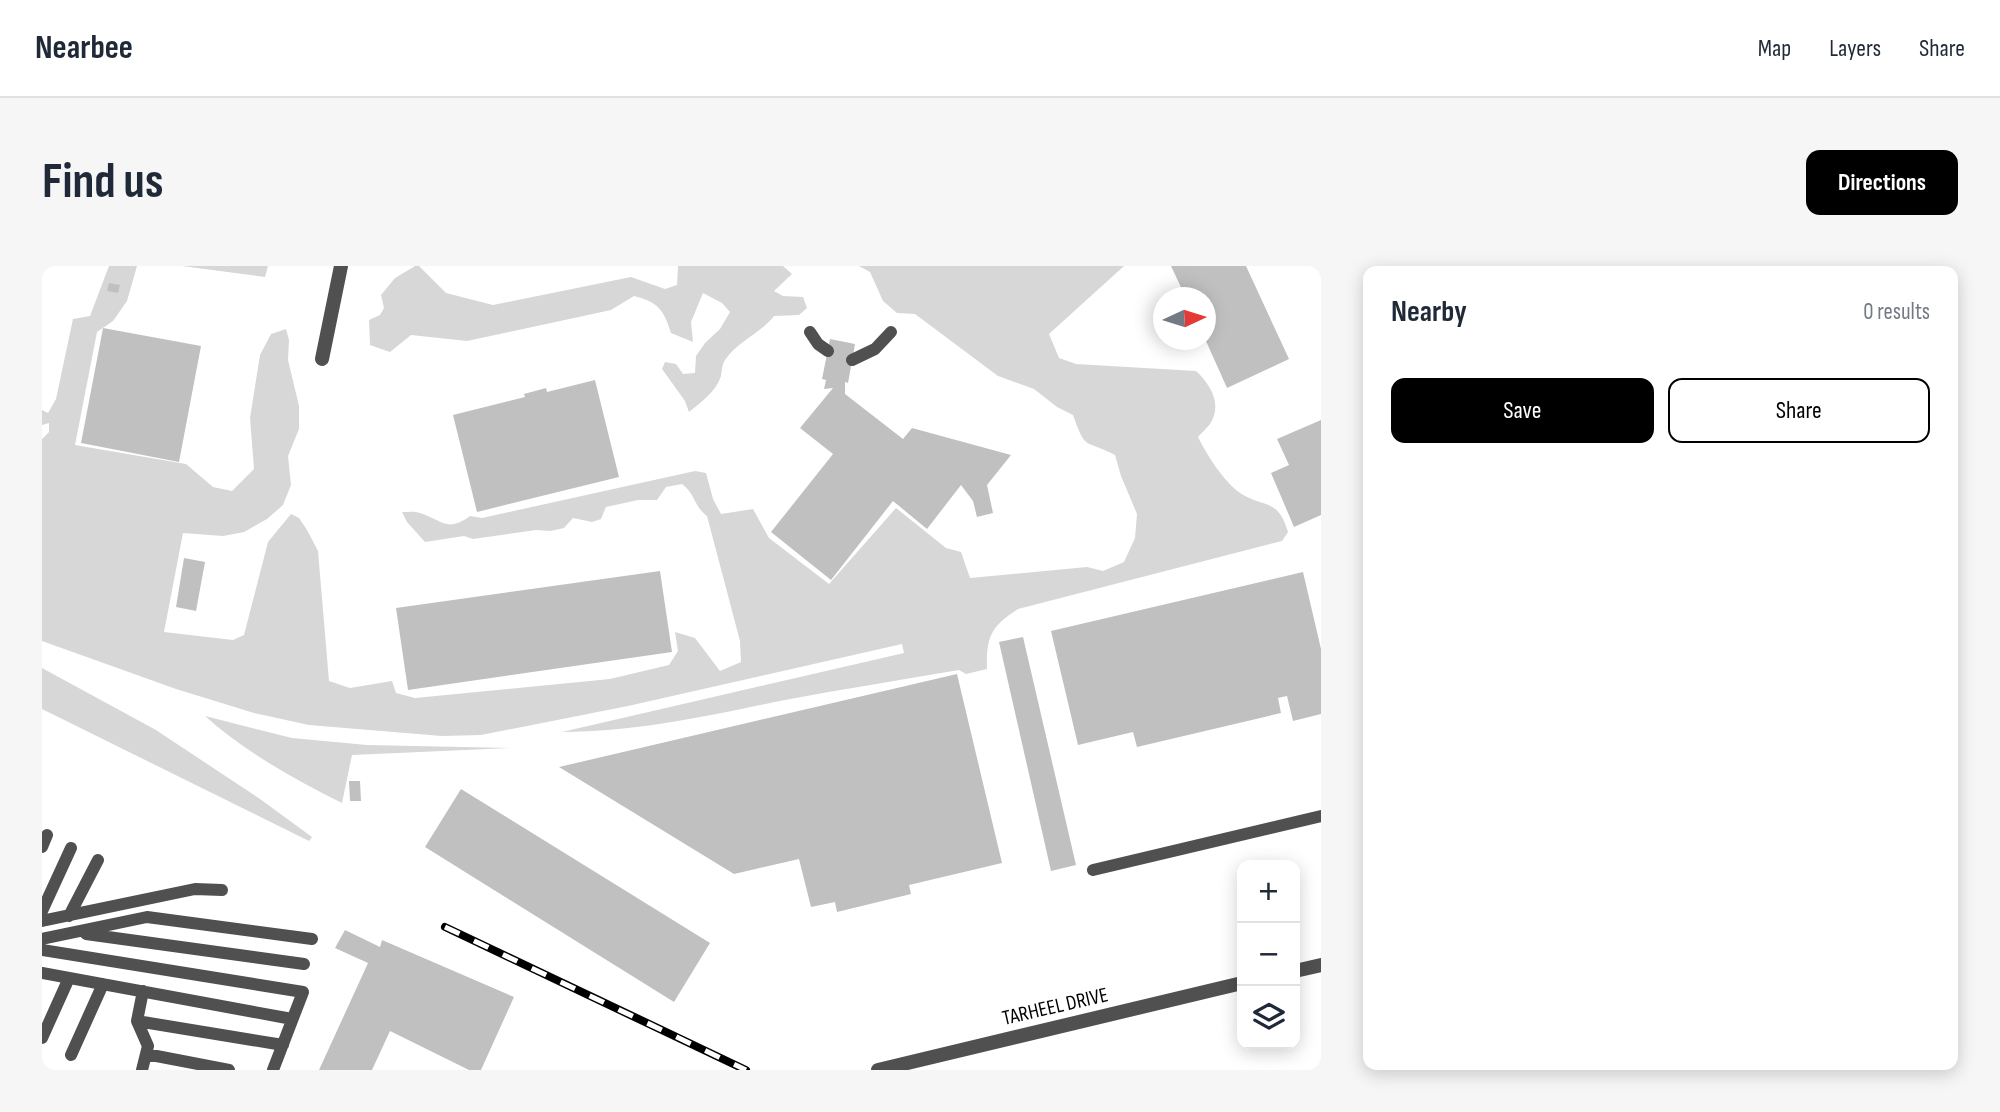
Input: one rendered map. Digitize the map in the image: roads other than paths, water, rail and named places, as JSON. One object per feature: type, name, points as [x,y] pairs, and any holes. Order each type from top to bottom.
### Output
[{"type":"street","points":[[322,359],[341,266]]},
{"type":"street","points":[[1300,970],[1321,965]]},
{"type":"street","name":"TARHEEL DRIVE","points":[[878,1070],[1237,984]]},
{"type":"lane","points":[[810,332],[818,344],[828,351]]},
{"type":"lane","points":[[852,360],[875,349],[891,332]]},
{"type":"lane","points":[[1093,870],[1321,816]]},
{"type":"lane","points":[[42,911],[71,848]]},
{"type":"lane","points":[[69,916],[98,860]]},
{"type":"lane","points":[[42,921],[195,889],[222,890]]},
{"type":"lane","points":[[42,939],[147,917],[312,939]]},
{"type":"lane","points":[[75,932],[304,964]]},
{"type":"lane","points":[[42,950],[303,992],[273,1070]]},
{"type":"lane","points":[[43,976],[143,991],[292,1020]]},
{"type":"lane","points":[[42,1038],[69,978]]},
{"type":"lane","points":[[71,1055],[103,984]]},
{"type":"lane","points":[[142,1070],[148,1046],[137,1021],[143,991]]},
{"type":"lane","points":[[137,1021],[283,1045]]},
{"type":"lane","points":[[146,1054],[229,1070]]},
{"type":"railway","points":[[445,927],[746,1070]]}]
